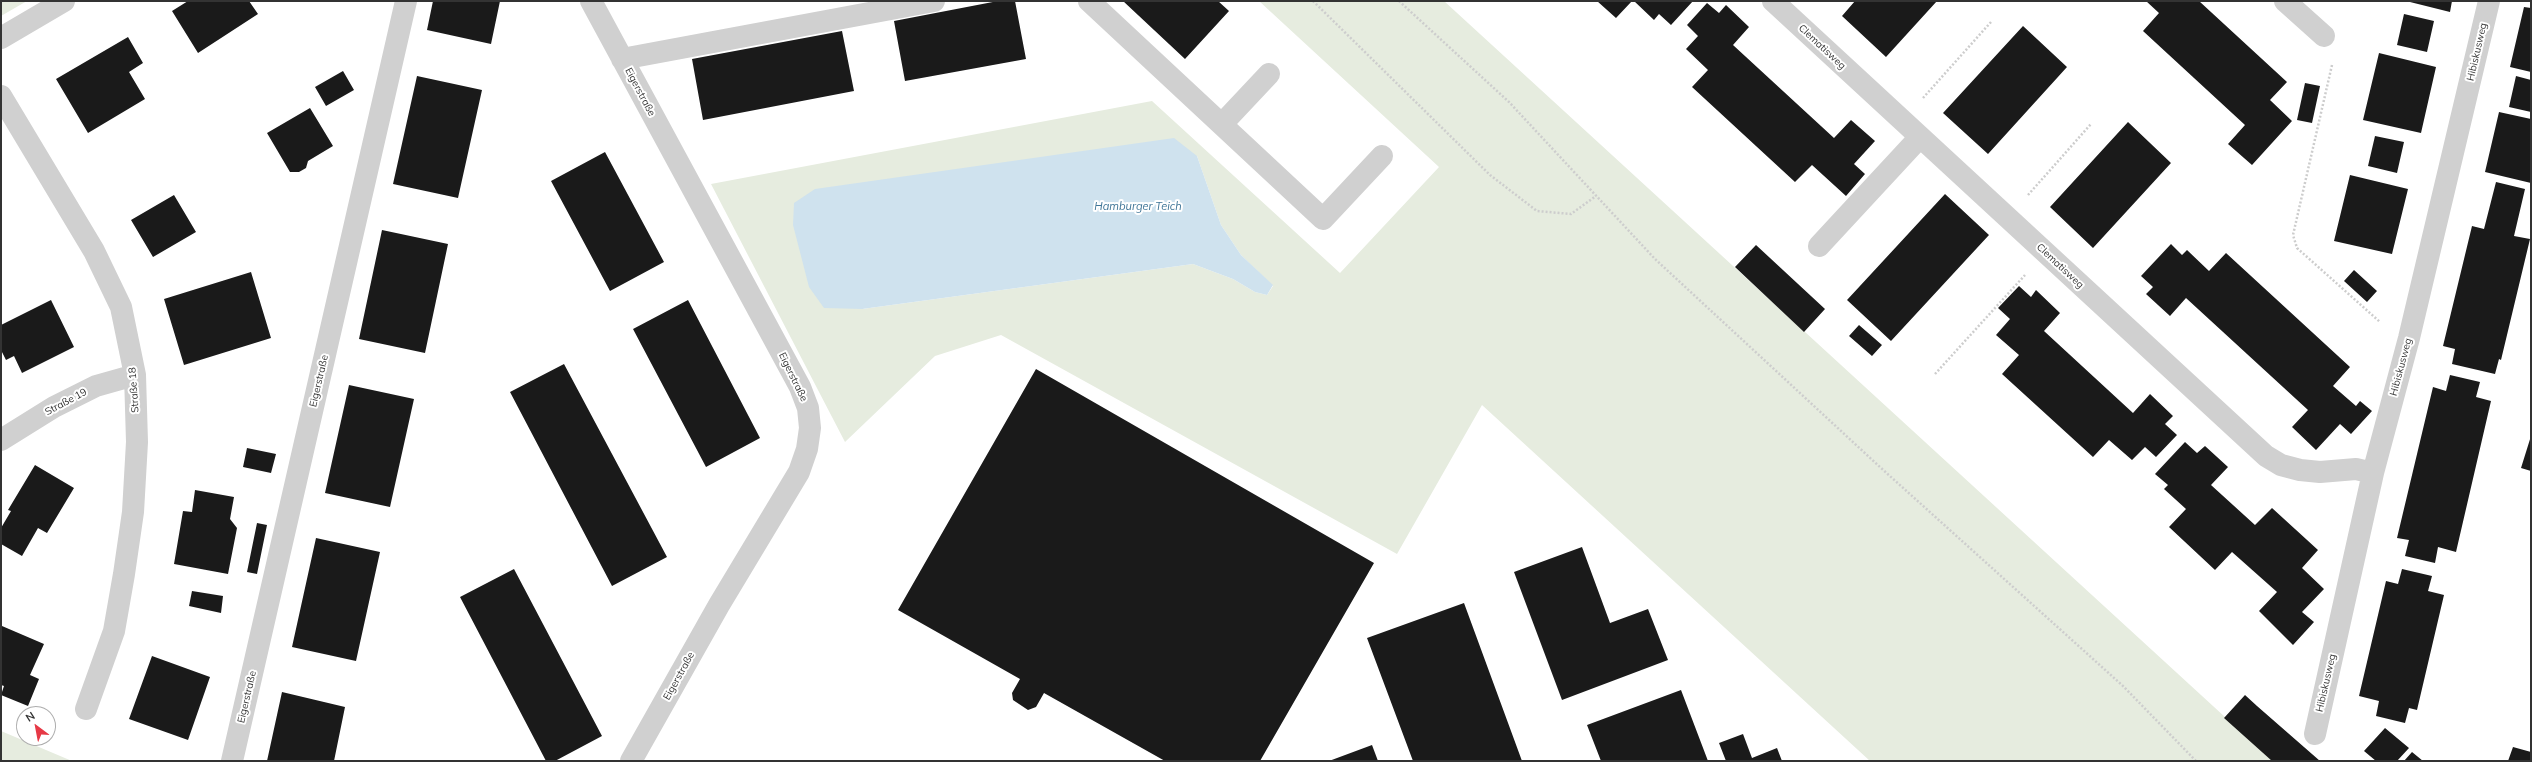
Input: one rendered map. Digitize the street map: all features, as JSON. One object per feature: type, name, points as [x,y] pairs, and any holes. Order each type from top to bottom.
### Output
[{"type":"street","points":[[1,38],[64,1]]},
{"type":"street","name":"Eigerstraße","points":[[232,761],[406,1]]},
{"type":"street","name":"Eigerstraße","points":[[591,1],[800,387],[808,408],[810,428],[807,449],[799,472],[719,605],[632,761]]},
{"type":"street","name":"Eigerstraße","points":[[622,59],[934,1]]},
{"type":"street","points":[[1089,1],[1323,219],[1382,156]]},
{"type":"street","name":"Clematisweg","points":[[1773,1],[2266,456],[2281,466],[2300,470],[2320,472],[2356,468],[2373,473]]},
{"type":"street","points":[[2285,1],[2324,36]]},
{"type":"street","name":"Hibiskusweg","points":[[2315,734],[2373,473],[2409,338],[2489,1]]},
{"type":"street","points":[[1222,124],[1269,74]]},
{"type":"street","name":"Straße 18","points":[[1,96],[97,258],[121,307],[135,375],[136,442],[133,512],[124,574],[114,631],[86,709]]},
{"type":"street","points":[[1819,246],[1920,137]]},
{"type":"street","name":"Straße 19","points":[[1,440],[54,407],[96,386],[135,375]]},
{"type":"path","points":[[1313,1],[1490,175],[1537,211],[1571,214],[1596,196]]},
{"type":"path","points":[[1399,1],[1509,102],[1655,259],[1881,468],[2123,686],[2196,761]]},
{"type":"path","points":[[1902,121],[1991,22]]},
{"type":"path","points":[[2324,36],[2332,45],[2334,55],[2293,235],[2297,248],[2396,336],[2409,338]]},
{"type":"path","points":[[2007,217],[2091,124]]},
{"type":"path","points":[[1935,374],[2046,253]]},
{"type":"shaded area","points":[[1,1],[27,1],[1,16]]},
{"type":"shaded area","points":[[1259,1],[1444,1],[2273,761],[1870,761],[1482,405],[1397,554],[1001,335],[935,356],[845,442],[711,184],[1152,101],[1340,273],[1439,167]],"holes":[[[1197,156],[1221,225],[1241,255],[1273,286],[1267,295],[1255,292],[1233,279],[1193,264],[862,309]]]},
{"type":"shaded area","points":[[1,731],[16,737],[16,746],[36,746],[72,761],[1,761]]},
{"type":"water","name":"Hamburger Teich","points":[[1174,138],[1197,156],[1221,225],[1241,255],[1273,285],[1267,295],[1255,292],[1233,279],[1193,264],[862,309],[824,308],[809,287],[793,225],[794,203],[815,189]]},
{"type":"building","points":[[188,1],[249,1],[258,14],[198,53],[172,11]]},
{"type":"building","points":[[433,1],[500,1],[491,44],[427,30]]},
{"type":"building","points":[[998,1],[1015,1],[1026,59],[905,81],[894,21]]},
{"type":"building","points":[[1123,1],[1218,1],[1229,11],[1185,59]]},
{"type":"building","points":[[1597,1],[1632,1],[1616,18]]},
{"type":"building","points":[[1634,1],[1693,1],[1671,25],[1659,14],[1654,20]]},
{"type":"building","points":[[1855,1],[1937,1],[1886,57],[1842,16]]},
{"type":"building","points":[[2146,1],[2199,1],[2287,82],[2270,100],[2292,121],[2252,165],[2228,144],[2245,125],[2143,31],[2159,13]]},
{"type":"building","points":[[2406,1],[2452,1],[2450,12]]},
{"type":"building","points":[[1707,3],[1719,13],[1726,5],[1749,27],[1733,45],[1834,138],[1851,120],[1875,141],[1854,164],[1865,174],[1846,196],[1812,165],[1795,182],[1692,87],[1708,70],[1686,49],[1698,36],[1687,25]]},
{"type":"building","points":[[2524,7],[2531,8],[2531,72],[2510,67]]},
{"type":"building","points":[[2404,14],[2434,21],[2427,52],[2397,45]]},
{"type":"building","points":[[2023,26],[2067,67],[1988,154],[1943,113]]},
{"type":"building","points":[[842,31],[854,91],[703,120],[692,59]]},
{"type":"building","points":[[128,37],[143,63],[129,72],[145,99],[88,133],[56,79]]},
{"type":"building","points":[[2379,53],[2436,67],[2421,133],[2363,120]]},
{"type":"building","points":[[343,71],[354,90],[326,106],[315,87]]},
{"type":"building","points":[[417,76],[482,90],[458,198],[393,184]]},
{"type":"building","points":[[2516,76],[2531,80],[2531,112],[2509,107]]},
{"type":"building","points":[[2305,83],[2320,86],[2312,123],[2297,120]]},
{"type":"building","points":[[310,108],[333,146],[308,161],[306,168],[299,172],[290,172],[267,133]]},
{"type":"building","points":[[2499,112],[2531,119],[2531,183],[2485,172]]},
{"type":"building","points":[[2128,122],[2171,163],[2093,248],[2050,207]]},
{"type":"building","points":[[2375,136],[2404,142],[2397,173],[2368,166]]},
{"type":"building","points":[[605,152],[664,262],[610,291],[551,181]]},
{"type":"building","points":[[2350,175],[2408,189],[2392,254],[2334,241]]},
{"type":"building","points":[[2496,182],[2525,189],[2514,236],[2530,239],[2501,360],[2499,359],[2495,374],[2452,364],[2455,349],[2443,346],[2472,226],[2484,229]]},
{"type":"building","points":[[1945,194],[1989,235],[1891,341],[1847,300]]},
{"type":"building","points":[[174,195],[196,232],[153,257],[131,220]]},
{"type":"building","points":[[382,230],[448,244],[425,353],[359,339]]},
{"type":"building","points":[[2171,244],[2182,255],[2187,250],[2209,271],[2226,253],[2350,367],[2333,386],[2356,406],[2360,401],[2372,411],[2351,434],[2340,424],[2316,450],[2292,427],[2308,410],[2186,298],[2170,316],[2146,294],[2153,287],[2141,276]]},
{"type":"building","points":[[1756,245],[1825,309],[1804,332],[1735,267]]},
{"type":"building","points":[[2354,270],[2377,291],[2367,302],[2344,281]]},
{"type":"building","points":[[251,272],[271,338],[184,365],[164,299]]},
{"type":"building","points":[[2019,286],[2031,297],[2036,290],[2060,313],[2044,331],[2133,413],[2150,394],[2173,416],[2165,424],[2177,435],[2156,457],[2145,447],[2132,460],[2109,440],[2093,457],[2002,374],[2019,355],[1996,335],[2010,319],[1998,308]]},
{"type":"building","points":[[51,300],[74,347],[22,373],[14,356],[6,360],[1,350],[1,325]]},
{"type":"building","points":[[688,300],[760,438],[706,467],[633,329]]},
{"type":"building","points":[[1859,325],[1882,345],[1872,356],[1849,336]]},
{"type":"building","points":[[564,364],[667,557],[612,586],[510,392]]},
{"type":"building","points":[[1036,369],[1374,563],[1260,761],[1165,761],[1044,693],[1036,707],[1028,710],[1013,700],[1012,693],[1020,679],[898,610]]},
{"type":"building","points":[[2450,375],[2480,382],[2476,397],[2491,401],[2456,552],[2438,547],[2435,563],[2405,556],[2409,540],[2397,538],[2433,387],[2446,391]]},
{"type":"building","points":[[349,385],[414,399],[390,507],[325,493]]},
{"type":"building","points":[[2531,436],[2531,471],[2521,468]]},
{"type":"building","points":[[2185,442],[2197,453],[2205,446],[2228,467],[2211,485],[2255,525],[2272,508],[2318,550],[2302,568],[2324,589],[2302,612],[2314,622],[2293,645],[2259,611],[2277,592],[2232,552],[2215,570],[2169,527],[2186,509],[2164,489],[2168,485],[2155,474]]},
{"type":"building","points":[[247,448],[276,454],[271,473],[243,467]]},
{"type":"building","points":[[35,465],[74,488],[47,533],[38,528],[22,556],[1,544],[1,528],[11,511],[8,510]]},
{"type":"building","points":[[195,490],[234,497],[230,519],[237,528],[228,574],[174,564],[183,511],[192,512]]},
{"type":"building","points":[[257,523],[267,525],[257,574],[247,572]]},
{"type":"building","points":[[316,538],[380,552],[356,661],[292,647]]},
{"type":"building","points":[[1582,547],[1610,623],[1648,609],[1668,660],[1562,700],[1514,572]]},
{"type":"building","points":[[514,569],[602,736],[555,761],[546,761],[460,597]]},
{"type":"building","points":[[2402,569],[2432,576],[2428,591],[2444,595],[2417,710],[2409,708],[2405,723],[2376,716],[2379,701],[2359,696],[2386,581],[2398,584]]},
{"type":"building","points":[[192,591],[223,596],[221,613],[189,606]]},
{"type":"building","points":[[1464,603],[1522,761],[1413,761],[1367,638]]},
{"type":"building","points":[[2,626],[44,644],[30,675],[39,679],[28,706],[1,695],[4,686],[1,685]]},
{"type":"building","points":[[152,656],[210,677],[188,740],[129,719]]},
{"type":"building","points":[[1681,690],[1708,761],[1601,761],[1587,725]]},
{"type":"building","points":[[282,692],[345,707],[334,761],[267,761]]},
{"type":"building","points":[[2245,695],[2320,761],[2272,761],[2224,718]]},
{"type":"building","points":[[2385,728],[2409,748],[2397,761],[2376,761],[2364,751]]},
{"type":"building","points":[[1743,734],[1752,758],[1777,748],[1782,761],[1726,761],[1719,743]]},
{"type":"building","points":[[1372,745],[1378,761],[1329,761]]},
{"type":"building","points":[[2513,747],[2531,752],[2531,761],[2508,761]]},
{"type":"building","points":[[2412,752],[2423,761],[2404,761]]}]
